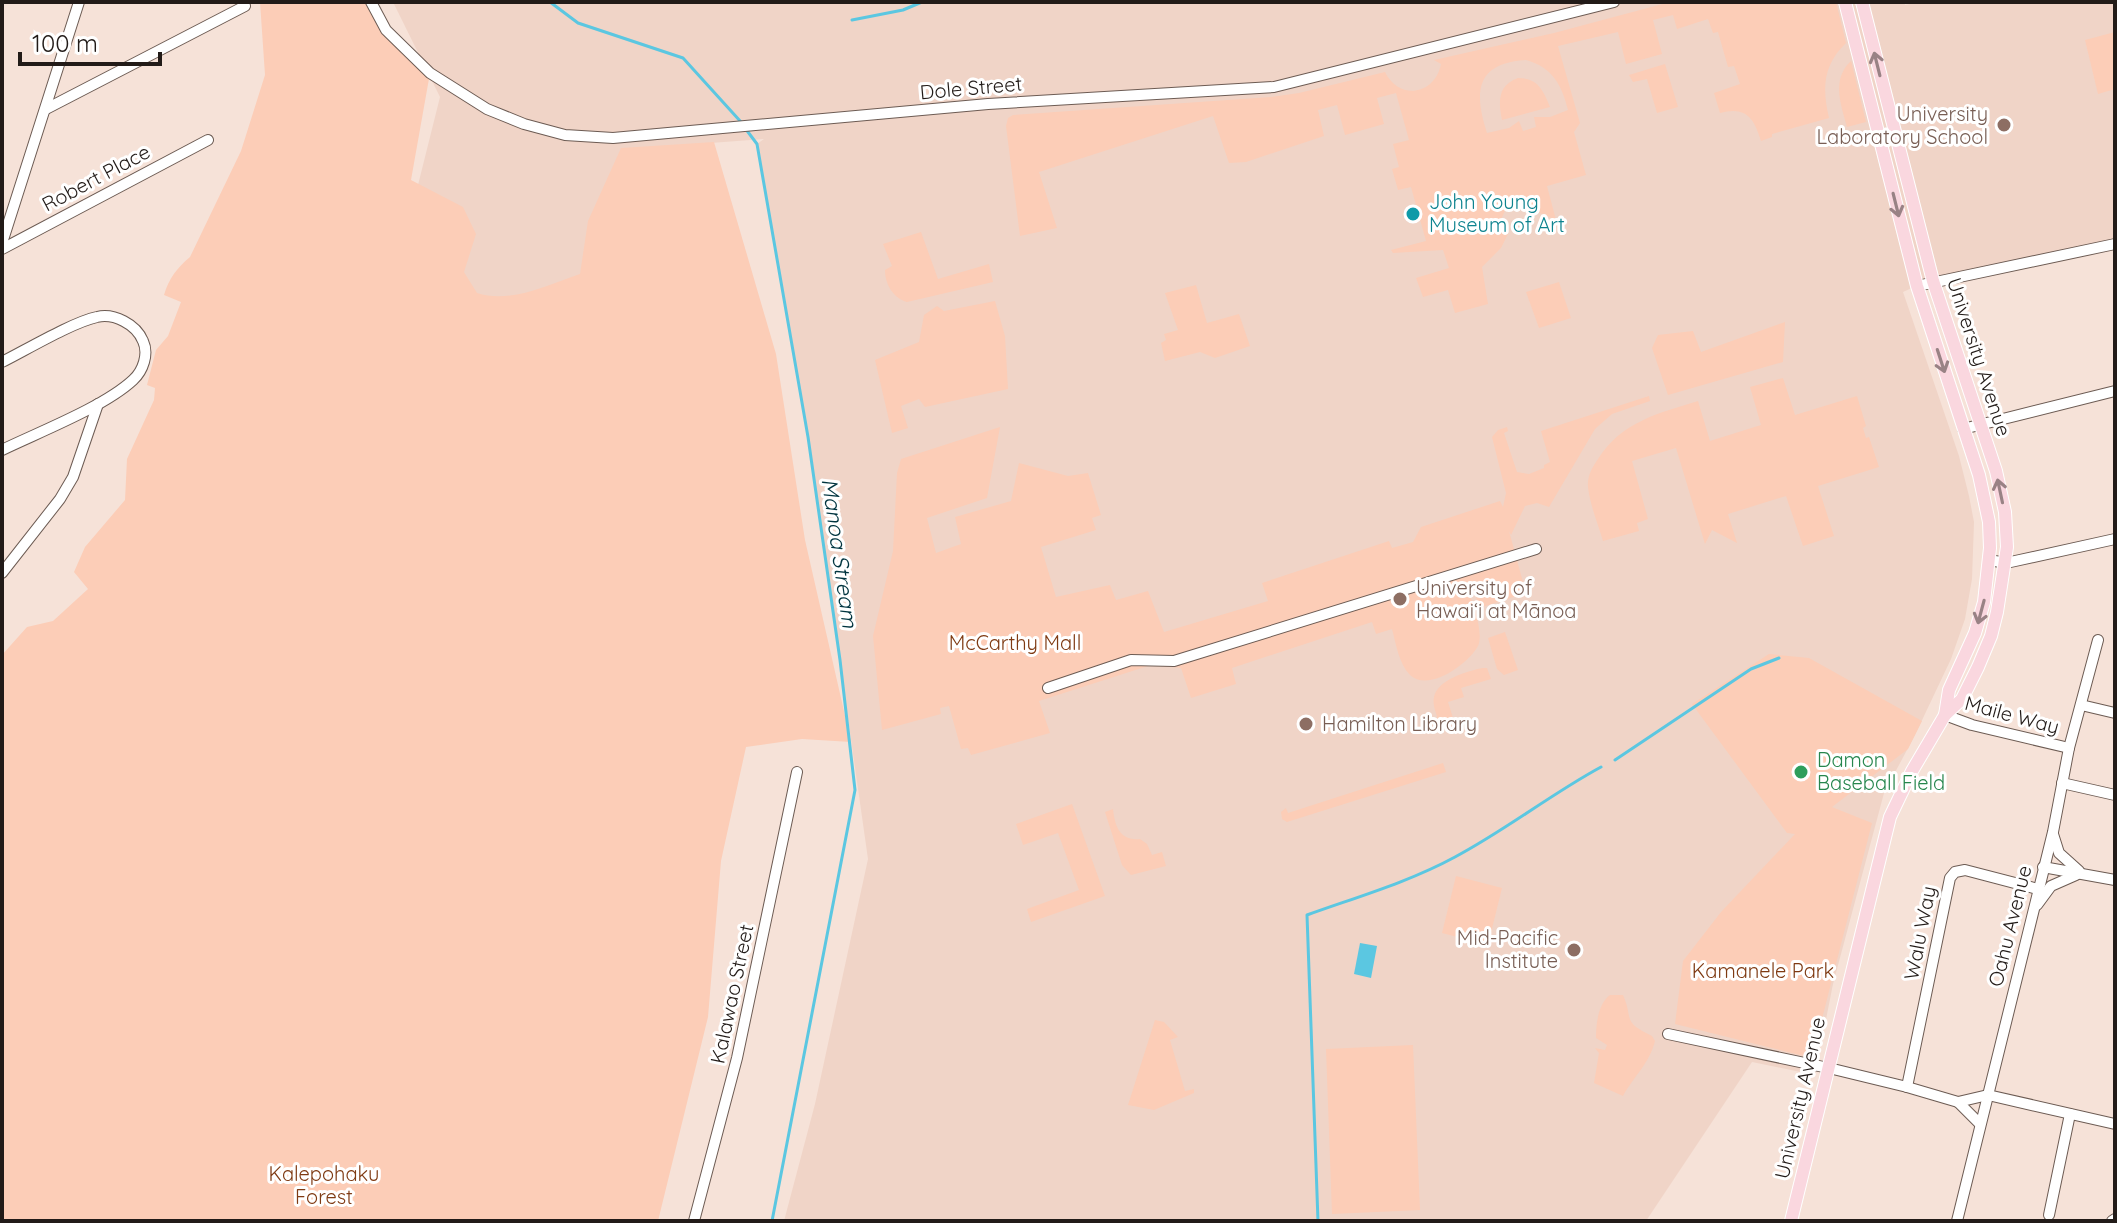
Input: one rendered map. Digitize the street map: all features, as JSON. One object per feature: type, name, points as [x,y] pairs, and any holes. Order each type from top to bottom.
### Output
[{"type":"main road","name":"University Avenue","points":[[1845,2],[1917,286],[1989,522],[1989,560],[1981,612],[1975,633],[1949,690],[1945,715]]},
{"type":"main road","name":"University Avenue","points":[[1791,1221],[1890,817],[1912,771],[1945,715],[1962,699],[1991,636],[2006,563],[2005,512],[1996,471],[1933,281],[1862,2]]},
{"type":"street","points":[[2,246],[79,2]]},
{"type":"street","name":"Dole Street","points":[[371,2],[386,30],[430,73],[487,109],[524,124],[565,135],[613,138],[988,104],[1274,87],[1614,2]]},
{"type":"street","points":[[46,109],[245,6]]},
{"type":"street","name":"Robert Place","points":[[2,246],[208,140]]},
{"type":"street","points":[[1917,286],[2115,244]]},
{"type":"street","points":[[2,362],[91,319],[108,316],[119,318],[140,335],[146,351],[144,361],[131,382],[98,404],[2,450]]},
{"type":"street","points":[[1963,429],[2115,391]]},
{"type":"street","points":[[2,573],[60,499],[73,477],[98,404]]},
{"type":"street","points":[[1989,560],[2006,563],[2115,539]]},
{"type":"street","points":[[1048,688],[1131,660],[1177,660],[1536,549]]},
{"type":"street","name":"Oahu Avenue","points":[[1957,1221],[2053,832],[2069,748],[2098,640]]},
{"type":"street","points":[[2081,705],[2115,713]]},
{"type":"street","name":"Maile Way","points":[[1945,715],[1972,725],[2069,748]]},
{"type":"street","name":"Kalawao Street","points":[[694,1221],[737,1058],[797,772]]},
{"type":"street","points":[[2062,783],[2115,795]]},
{"type":"street","points":[[2053,832],[2059,853],[2082,873]]},
{"type":"street","points":[[2043,867],[2115,880]]},
{"type":"street","name":"Walu Way","points":[[1907,1087],[1950,878],[1955,872],[1965,870],[2038,889]]},
{"type":"street","points":[[2032,914],[2051,886],[2082,873]]},
{"type":"street","points":[[1668,1034],[1907,1087],[1958,1102],[1979,1123]]},
{"type":"street","points":[[1958,1102],[1988,1095],[2115,1124]]},
{"type":"street","points":[[2049,1215],[2070,1114]]},
{"type":"shaded area","name":"University of Hawaiʻi at Mānoa","points":[[393,2],[1904,2],[1905,5],[1920,2],[2115,2],[2115,244],[1916,286],[1903,292],[1959,456],[1969,496],[1974,522],[1972,579],[1965,619],[1951,659],[1884,793],[1833,984],[1815,1075],[1752,1062],[1646,1221],[784,1221],[815,1104],[868,859],[808,437],[757,144],[764,139],[697,144],[554,330],[397,269],[440,97]]},
{"type":"green space","name":"Kalepohaku Forest","points":[[260,2],[371,2],[386,30],[430,73],[411,180],[463,207],[476,234],[464,272],[477,293],[516,295],[580,274],[588,221],[621,148],[714,142],[776,354],[805,540],[851,742],[802,739],[746,747],[721,861],[708,1017],[658,1221],[2,1221],[2,655],[27,627],[53,621],[88,589],[74,572],[85,547],[125,500],[127,459],[154,400],[155,388],[147,385],[156,350],[168,336],[181,302],[164,295],[174,274],[190,257],[241,151],[265,75]]},
{"type":"green space","points":[[1670,2],[1836,2],[1846,43],[1838,51],[1826,78],[1825,97],[1829,118],[1772,134],[1772,137],[1761,141],[1747,115],[1736,111],[1720,113],[1714,93],[1740,84],[1734,66],[1728,67],[1718,32],[1713,33],[1708,19],[1677,29],[1673,15],[1653,20],[1662,54],[1626,64],[1618,32],[1558,46],[1580,123],[1574,132],[1586,175],[1547,186],[1556,220],[1510,200],[1497,228],[1508,234],[1501,248],[1482,267],[1488,304],[1455,313],[1448,290],[1423,297],[1416,278],[1449,268],[1443,250],[1393,253],[1391,250],[1426,241],[1411,187],[1398,190],[1392,169],[1399,167],[1393,144],[1409,140],[1396,93],[1377,98],[1384,124],[1345,135],[1337,105],[1318,110],[1324,136],[1246,162],[1229,163],[1213,116],[1039,172],[1057,228],[1020,236],[1006,126],[1008,118],[1013,115],[1271,97],[1385,72],[1399,87],[1416,90],[1432,82],[1437,74],[1441,64],[1434,60],[1554,33]],"holes":[[[1526,60],[1554,78],[1568,110],[1550,117],[1534,117],[1536,127],[1523,131],[1519,121],[1509,128],[1487,133],[1480,93],[1488,74],[1509,62]]]},
{"type":"green space","points":[[2115,32],[2115,89],[2098,94],[2085,40]]},
{"type":"green space","points":[[1851,61],[1866,122],[1847,127],[1839,84]]},
{"type":"green space","points":[[1665,64],[1678,107],[1657,113],[1647,79],[1633,82],[1629,75]]},
{"type":"green space","points":[[1518,78],[1530,80],[1539,86],[1550,107],[1502,120],[1501,94],[1506,85]]},
{"type":"green space","points":[[921,232],[938,279],[989,264],[993,282],[907,302],[898,297],[886,280],[885,270],[892,266],[883,244]]},
{"type":"green space","points":[[1559,282],[1571,318],[1539,328],[1526,292]]},
{"type":"green space","points":[[1196,285],[1207,323],[1239,314],[1250,346],[1215,358],[1200,352],[1165,361],[1161,343],[1166,340],[1164,334],[1178,330],[1165,293]]},
{"type":"green space","points":[[995,301],[1005,336],[1008,389],[925,407],[919,399],[901,406],[908,428],[892,433],[875,360],[919,342],[924,315],[937,306],[944,311]]},
{"type":"green space","points":[[1785,322],[1783,362],[1668,395],[1652,348],[1658,335],[1693,331],[1701,352]]},
{"type":"green space","points":[[1783,378],[1795,415],[1857,396],[1866,426],[1863,428],[1866,438],[1869,437],[1879,467],[1818,486],[1834,536],[1803,546],[1786,496],[1728,514],[1737,543],[1712,530],[1705,544],[1676,448],[1632,461],[1648,519],[1637,523],[1639,531],[1603,541],[1590,501],[1588,479],[1607,446],[1618,436],[1642,421],[1698,401],[1710,441],[1761,425],[1750,387]]},
{"type":"green space","name":"McCarthy Mall","points":[[1649,396],[1650,401],[1612,414],[1595,429],[1549,507],[1537,503],[1525,506],[1511,535],[1509,531],[1526,593],[1479,608],[1474,589],[1468,591],[1479,626],[1478,646],[1448,674],[1427,680],[1418,680],[1410,675],[1401,660],[1392,629],[1376,634],[1372,622],[1232,668],[1236,684],[1191,698],[1181,668],[1151,665],[1039,701],[1050,733],[971,755],[968,748],[961,749],[949,706],[940,708],[941,714],[882,730],[873,636],[893,551],[897,473],[901,459],[1000,427],[987,498],[927,518],[936,553],[961,544],[955,517],[1011,501],[1019,463],[1068,476],[1088,473],[1101,515],[1092,518],[1096,530],[1041,547],[1056,597],[1110,585],[1116,600],[1148,591],[1164,632],[1268,601],[1262,583],[1389,541],[1392,548],[1413,542],[1421,527],[1500,501],[1503,507],[1506,493],[1492,437],[1498,430],[1507,427],[1508,431],[1504,433],[1517,472],[1529,474],[1550,462],[1541,431]]},
{"type":"green space","points":[[1505,632],[1518,670],[1504,675],[1497,669],[1488,638]]},
{"type":"green space","name":"Kamanele Park","points":[[1769,654],[1809,658],[1922,721],[1908,749],[1832,807],[1872,823],[1812,1058],[1675,1024],[1683,961],[1721,912],[1795,834],[1787,833],[1692,704]]},
{"type":"green space","points":[[1487,668],[1491,679],[1461,688],[1464,697],[1448,702],[1453,718],[1439,723],[1434,697],[1441,685],[1454,677]]},
{"type":"green space","points":[[1443,763],[1446,772],[1287,822],[1282,819],[1281,812],[1286,808],[1288,813]]},
{"type":"green space","points":[[1072,804],[1105,896],[1031,922],[1027,909],[1079,890],[1058,833],[1023,845],[1016,824]]},
{"type":"green space","points":[[1113,809],[1120,832],[1147,844],[1152,855],[1162,852],[1166,866],[1131,875],[1122,865],[1105,812]]},
{"type":"green space","points":[[1456,876],[1502,888],[1488,945],[1442,933]]},
{"type":"green space","points":[[1610,995],[1623,995],[1632,1023],[1655,1041],[1645,1063],[1623,1096],[1594,1083],[1599,1053],[1595,1048],[1605,1050],[1607,1045],[1596,1038],[1597,1021],[1600,1009]]},
{"type":"green space","points":[[1155,1020],[1164,1022],[1178,1037],[1170,1040],[1185,1091],[1194,1089],[1194,1093],[1154,1110],[1128,1105]]},
{"type":"green space","points":[[1413,1045],[1420,1210],[1332,1214],[1326,1049]]},
{"type":"water","points":[[1360,943],[1377,946],[1371,978],[1354,974]]},
{"type":"waterway","name":"Manoa Stream","points":[[550,2],[578,23],[683,58],[741,122]]},
{"type":"waterway","points":[[852,20],[903,10],[922,2]]},
{"type":"waterway","name":"Manoa Stream","points":[[745,128],[757,144],[808,437],[855,790],[772,1221]]},
{"type":"waterway","points":[[1615,760],[1751,669],[1779,658]]},
{"type":"waterway","points":[[1318,1221],[1307,915],[1437,866],[1601,767]]},
{"type":"place","name":"University Laboratory School","points":[[2004,125]]},
{"type":"place","name":"John Young Museum of Art","points":[[1413,214]]},
{"type":"place","name":"University of Hawaiʻi at Mānoa","points":[[1400,599]]},
{"type":"place","name":"Hamilton Library","points":[[1306,724]]},
{"type":"place","name":"Damon Baseball Field","points":[[1801,772]]},
{"type":"place","name":"Mid-Pacific Institute","points":[[1574,950]]}]
